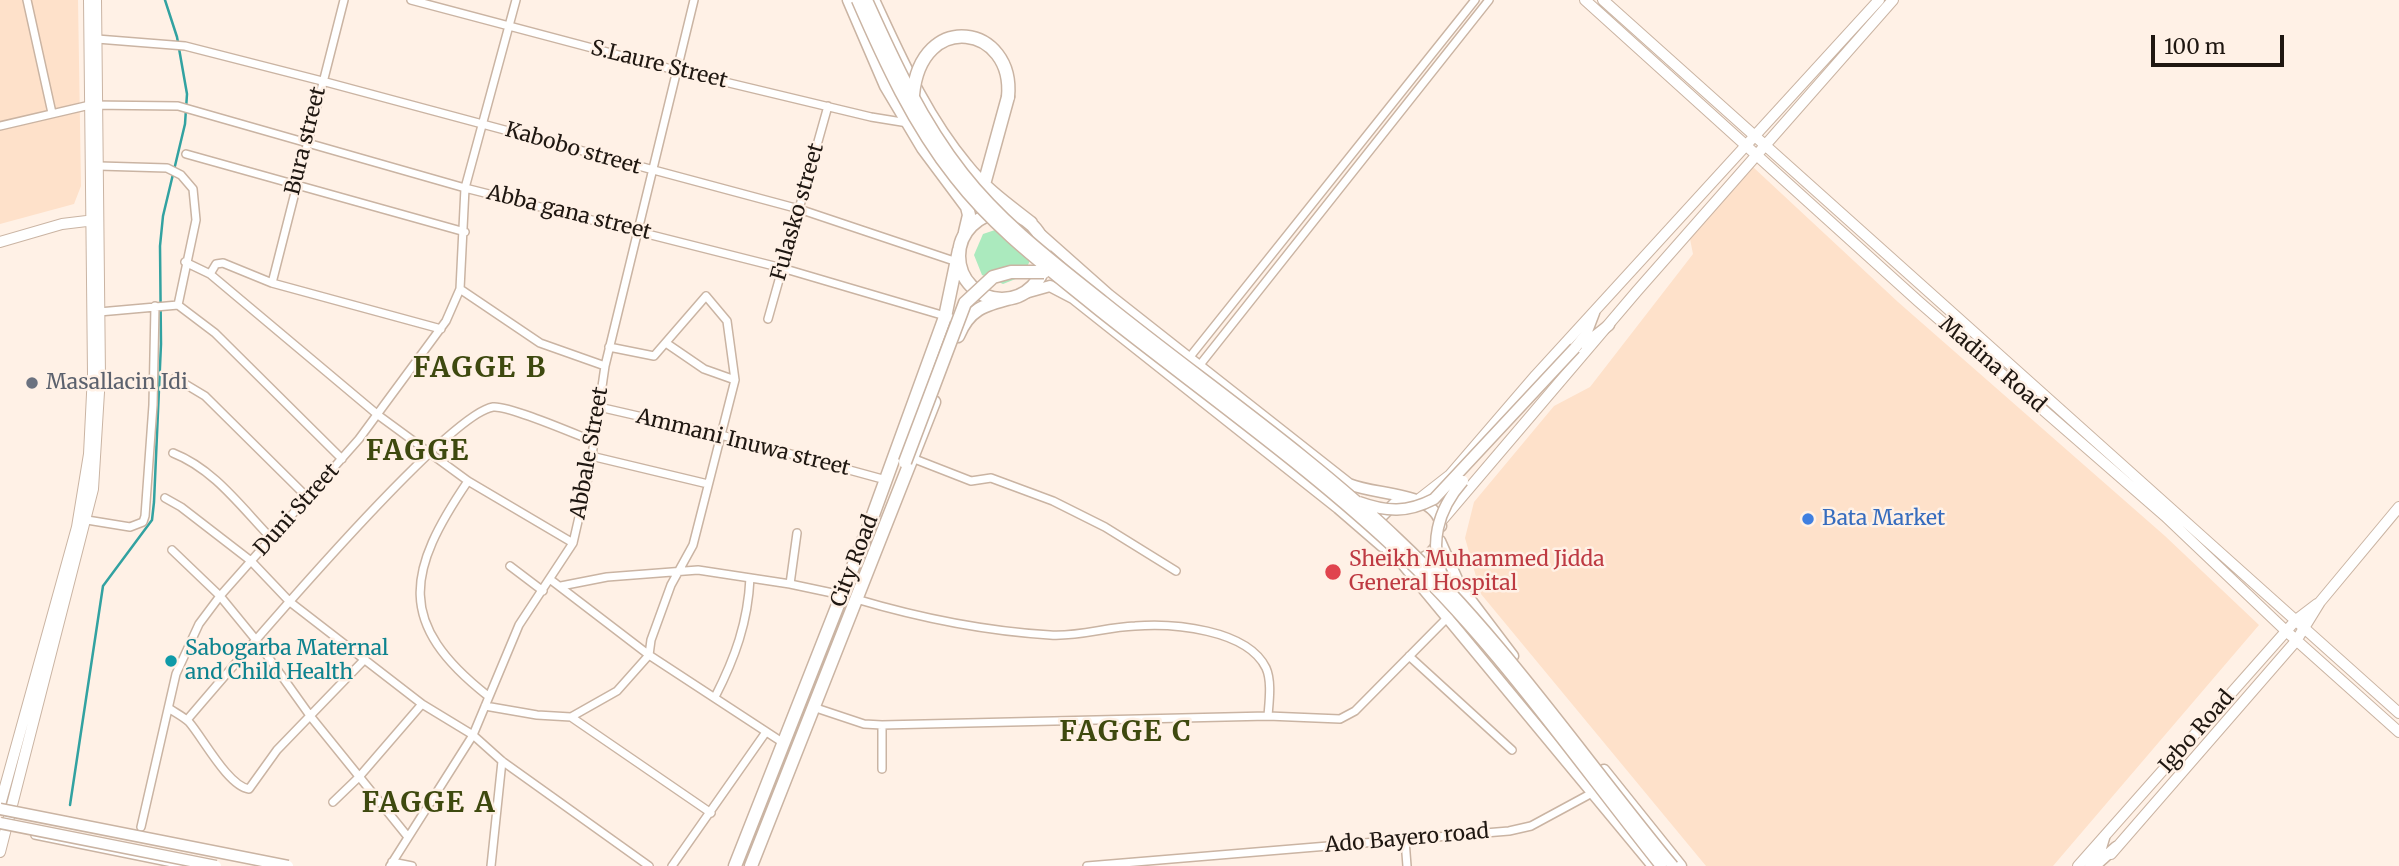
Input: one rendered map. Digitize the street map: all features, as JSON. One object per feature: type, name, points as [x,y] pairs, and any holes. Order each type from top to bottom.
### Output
[{"type":"highway","points":[[873,0],[915,90],[946,139],[984,184],[1034,227],[1045,248],[1045,265],[1038,281],[1025,293],[977,307],[964,322],[908,460]]},
{"type":"highway","points":[[849,1],[886,86],[908,123],[967,207],[969,228]]},
{"type":"highway","points":[[913,95],[918,66],[924,57],[935,44],[959,36],[976,39],[993,49],[1006,70],[1008,97],[984,184],[958,256],[973,287],[997,299],[1011,298]]},
{"type":"highway","points":[[969,228],[996,213],[1020,216],[1034,227]]},
{"type":"highway","name":"City Road","points":[[735,866],[785,744],[886,480],[945,317],[958,256]]},
{"type":"highway","points":[[908,460],[965,303],[993,277],[1011,272],[1049,273]]},
{"type":"highway","name":"City Road","points":[[751,866],[902,482],[908,460]]},
{"type":"main road","points":[[0,852],[2,827],[13,802],[29,730],[87,520],[98,436],[99,312],[95,220],[99,166],[89,0]]},
{"type":"main road","points":[[96,0],[93,407],[83,502],[0,803],[288,866]]},
{"type":"main road","points":[[867,0],[913,95],[962,172],[1023,237],[1353,500],[1447,587],[1673,866]]},
{"type":"main road","name":"Madina Road","points":[[1585,0],[2183,533],[2286,632],[2399,732]]},
{"type":"main road","name":"Madina Road","points":[[1603,0],[2004,361],[2102,443],[2399,713]]},
{"type":"main road","points":[[1387,550],[1381,540],[1381,517],[1398,501],[1414,499],[1450,475],[1879,0]]},
{"type":"main road","points":[[1441,522],[1765,145],[1894,0]]},
{"type":"main road","points":[[849,1],[907,105],[955,178],[1017,244],[1049,273],[1284,455],[1391,544],[1475,632],[1661,866]]},
{"type":"main road","points":[[0,242],[62,224],[95,220]]},
{"type":"main road","points":[[1034,227],[1071,264],[1349,484],[1365,491],[1414,499],[1434,509],[1441,522],[1440,541],[1452,573],[1472,604],[1681,866]]},
{"type":"main road","points":[[1025,293],[1050,286],[1073,298],[1401,561],[1653,866]]},
{"type":"main road","points":[[1447,587],[1441,573],[1435,543],[1443,509],[1455,490],[1577,350],[1594,313]]},
{"type":"main road","points":[[1353,500],[1391,512],[1421,506],[1434,499],[1577,350],[1609,325]]},
{"type":"main road","name":"Igbo Road","points":[[2116,848],[2306,629],[2320,602],[2399,507]]},
{"type":"main road","points":[[1401,561],[1428,556],[1440,541]]},
{"type":"main road","name":"Igbo Road","points":[[2078,866],[2296,620],[2320,602]]},
{"type":"main road","points":[[2,827],[216,866]]},
{"type":"main road","points":[[2090,866],[2104,838]]},
{"type":"main road","points":[[2098,866],[2116,848]]},
{"type":"street","points":[[27,0],[52,113]]},
{"type":"street","name":"Bura street","points":[[272,283],[344,0]]},
{"type":"street","name":"S.Laure Street","points":[[411,0],[675,70],[871,117],[908,123]]},
{"type":"street","name":"Duni Street","points":[[141,827],[176,674],[186,649],[220,596],[378,415],[441,329],[460,289],[465,188],[516,0]]},
{"type":"street","name":"Abbale Street","points":[[391,864],[473,735],[519,625],[573,543],[609,347],[694,0]]},
{"type":"street","points":[[1189,358],[1475,0]]},
{"type":"street","points":[[1199,366],[1489,0]]},
{"type":"street","name":"Kabobo street","points":[[97,39],[185,46],[322,80],[799,209],[958,256]]},
{"type":"street","name":"Abba gana street","points":[[0,126],[94,105],[178,106],[194,109],[305,145],[782,268],[964,322]]},
{"type":"street","name":"Fulasko street","points":[[768,319],[828,106]]},
{"type":"street","points":[[186,154],[464,232]]},
{"type":"street","points":[[99,166],[167,168],[181,175],[193,189],[196,220],[178,305]]},
{"type":"street","points":[[185,262],[210,274],[378,415],[468,481],[573,543]]},
{"type":"street","points":[[210,274],[216,264],[223,263],[272,283],[441,329]]},
{"type":"street","points":[[460,289],[540,343],[605,366]]},
{"type":"street","points":[[571,717],[617,691],[649,655],[650,640],[671,585],[693,545],[735,380],[727,321],[710,298],[702,298],[666,343],[651,357],[609,347]]},
{"type":"street","points":[[99,312],[178,305],[215,332],[342,459]]},
{"type":"street","points":[[87,520],[130,527],[143,522],[145,516],[153,405],[155,306]]},
{"type":"street","points":[[666,343],[704,369],[735,380]]},
{"type":"street","points":[[175,378],[205,396],[307,497]]},
{"type":"street","points":[[187,720],[256,639],[443,438],[493,407],[593,441]]},
{"type":"street","name":"Ammani Inuwa street","points":[[599,407],[721,435],[886,480]]},
{"type":"street","points":[[2094,454],[2102,443]]},
{"type":"street","points":[[173,453],[194,461],[211,475],[271,538]]},
{"type":"street","points":[[591,456],[708,484]]},
{"type":"street","points":[[908,460],[971,481],[991,478],[1052,501],[1105,527],[1176,571]]},
{"type":"street","points":[[468,481],[430,544],[419,595],[424,619],[437,646],[463,676],[488,696]]},
{"type":"street","points":[[165,498],[181,507],[251,561],[290,602],[422,704],[473,735],[502,761],[649,866]]},
{"type":"street","points":[[790,584],[797,533]]},
{"type":"street","points":[[172,550],[220,596],[256,639],[311,717],[408,837]]},
{"type":"street","points":[[510,566],[543,591]]},
{"type":"street","points":[[561,586],[607,577],[698,570],[842,595]]},
{"type":"street","points":[[715,697],[739,646],[748,611],[750,578]]},
{"type":"street","points":[[551,580],[649,655],[785,744]]},
{"type":"street","points":[[856,599],[934,621],[1050,635],[1134,626],[1179,626],[1211,632],[1246,648],[1267,669],[1268,716]]},
{"type":"street","points":[[813,707],[864,724],[883,725],[1268,716],[1340,719],[1349,716],[1449,616]]},
{"type":"street","points":[[1409,656],[1512,750]]},
{"type":"street","points":[[170,709],[187,720],[228,774],[247,789],[264,772],[277,750],[365,659]]},
{"type":"street","points":[[333,802],[359,777],[422,704]]},
{"type":"street","points":[[485,706],[537,715],[571,717],[711,813]]},
{"type":"street","points":[[882,769],[883,725]]},
{"type":"street","points":[[672,866],[766,732]]},
{"type":"street","points":[[491,866],[502,761]]},
{"type":"street","name":"Ado Bayero road","points":[[1087,866],[1509,831],[1531,826],[1592,793]]},
{"type":"street","points":[[0,803],[13,802]]},
{"type":"street","points":[[2,827],[187,866]]},
{"type":"street","points":[[1405,840],[1407,866]]},
{"type":"street","points":[[391,864],[412,866]]},
{"type":"shaded area","points":[[0,0],[78,0],[81,186],[74,204],[0,224]]},
{"type":"shaded area","name":"Bata Market","points":[[1753,167],[1898,302],[2165,536],[2259,625],[2053,866],[1706,866],[1481,594],[1465,538],[1474,502],[1554,406],[1590,387],[1693,254],[1690,239]]},
{"type":"green space","points":[[1004,227],[1032,256],[1023,276],[1003,284],[982,275],[974,255],[983,234]]},
{"type":"waterway","points":[[70,805],[103,586],[152,520],[161,344],[160,246],[163,216],[185,124],[187,94],[177,37],[165,0]]},
{"type":"place","name":"Masallacin Idi","points":[[32,383]]},
{"type":"place","name":"Bata Market","points":[[1808,519]]},
{"type":"place","name":"Sheikh Muhammed Jidda General Hospital","points":[[1333,572]]},
{"type":"place","name":"Sabogarba Maternal and Child Health","points":[[171,661]]},
{"type":"district","name":"FAGGE B","points":[[480,369]]},
{"type":"district","name":"FAGGE","points":[[418,452]]},
{"type":"district","name":"FAGGE C","points":[[1126,733]]},
{"type":"district","name":"FAGGE A","points":[[429,804]]}]
